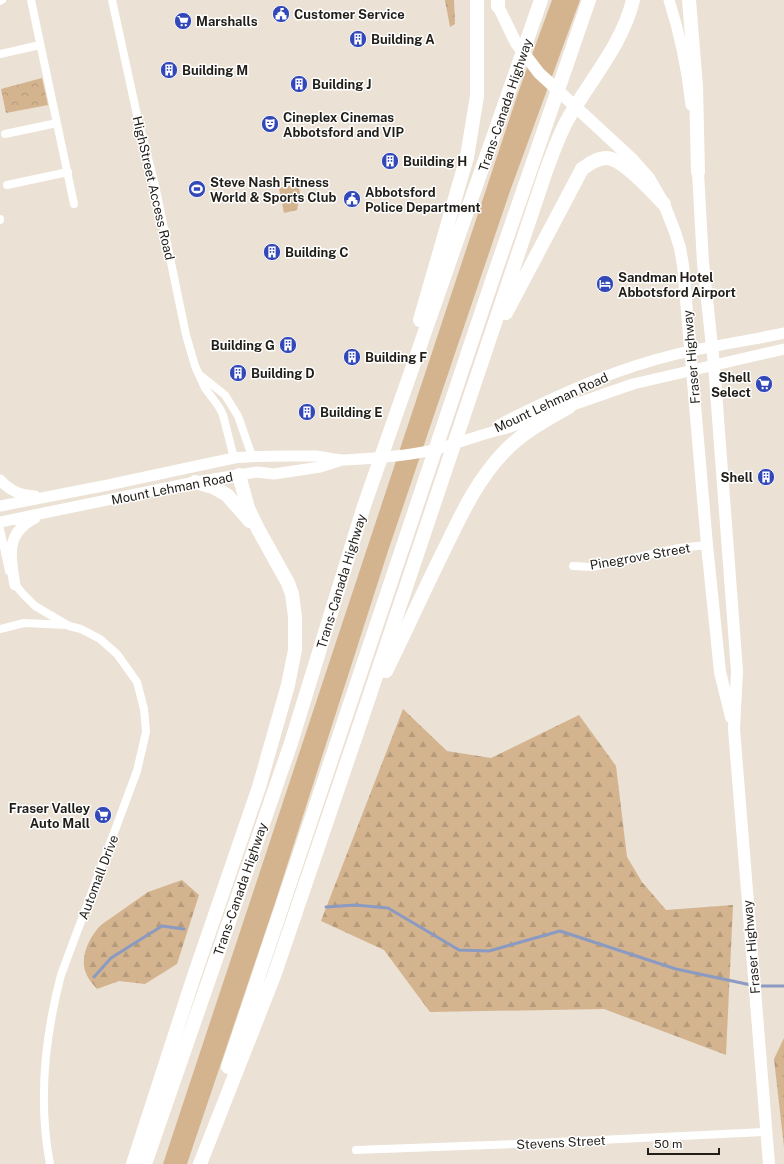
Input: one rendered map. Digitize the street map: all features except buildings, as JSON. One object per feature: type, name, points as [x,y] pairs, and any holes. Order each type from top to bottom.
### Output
[{"type":"highway","points":[[364,506],[467,157],[477,96],[477,0]]},
{"type":"highway","name":"Trans-Canada Highway","points":[[146,1164],[290,743],[364,506],[541,0]]},
{"type":"highway","points":[[196,1164],[494,275],[589,0]]},
{"type":"highway","points":[[200,1164],[274,976],[543,178],[558,139],[568,119],[622,31],[633,0]]},
{"type":"highway","points":[[689,0],[696,87],[698,172]]},
{"type":"highway","points":[[480,367],[515,293],[582,169],[594,160],[607,158],[613,160],[624,165],[664,204]]},
{"type":"highway","points":[[361,721],[461,515],[481,480],[504,452],[516,441],[536,425],[569,407]]},
{"type":"highway","points":[[133,1164],[194,976],[259,787],[288,685],[295,650],[294,606],[288,583],[248,508],[239,475]]},
{"type":"highway","points":[[195,482],[213,487],[227,494],[258,529]]},
{"type":"main road","name":"Fraser Highway","points":[[669,0],[677,24],[684,60],[698,172],[703,263],[714,365],[737,671],[734,729],[769,1164]]},
{"type":"main road","name":"Fraser Highway","points":[[497,2],[516,43],[528,59],[552,86],[632,159],[649,178],[664,204],[680,248],[720,672],[734,729]]},
{"type":"main road","name":"Mount Lehman Road","points":[[482,434],[559,395],[591,381],[652,361],[784,333]]},
{"type":"main road","name":"Mount Lehman Road","points":[[0,522],[195,482],[257,472],[274,474],[320,467],[344,460],[395,456],[443,447],[482,434],[504,429],[633,384],[784,349]]},
{"type":"main road","name":"Mount Lehman Road","points":[[0,506],[234,458],[252,456],[317,456],[344,460]]},
{"type":"main road","points":[[252,456],[257,472]]},
{"type":"main road","points":[[234,458],[239,475]]},
{"type":"main road","points":[[0,480],[7,488],[15,492],[26,495],[45,496]]},
{"type":"main road","points":[[15,585],[12,564],[14,536],[26,523],[48,512]]},
{"type":"street","points":[[30,0],[74,204]]},
{"type":"street","name":"HighStreet Access Road","points":[[112,0],[139,124],[155,185],[186,335],[195,366],[205,388],[223,415],[234,458]]},
{"type":"street","points":[[0,54],[40,45]]},
{"type":"street","points":[[5,134],[57,123]]},
{"type":"street","points":[[7,186],[68,172]]},
{"type":"street","points":[[200,375],[226,394],[238,416],[252,456]]},
{"type":"street","name":"Automall Drive","points":[[0,529],[5,559],[15,585],[35,606],[69,626]]},
{"type":"street","name":"Pinegrove Street","points":[[573,566],[592,567],[679,548],[708,545]]},
{"type":"street","name":"Automall Drive","points":[[0,629],[24,624],[69,626],[81,629],[100,639],[117,654],[138,682],[144,709],[146,732],[137,771],[61,975],[54,1003],[46,1060],[44,1087],[50,1164]]},
{"type":"street","name":"Stevens Street","points":[[356,1150],[766,1132]]},
{"type":"green space","points":[[445,0],[454,0],[455,24],[450,27]]},
{"type":"green space","points":[[552,0],[580,0],[510,191],[388,551],[275,903],[187,1164],[163,1164],[518,93]]},
{"type":"green space","points":[[42,78],[48,105],[6,113],[1,89]]},
{"type":"green space","points":[[299,184],[300,194],[297,210],[284,213],[279,188]]},
{"type":"green space","points":[[403,709],[447,751],[491,758],[579,715],[616,766],[627,857],[642,882],[666,910],[733,905],[726,1055],[604,1009],[430,1012],[384,950],[321,921]]},
{"type":"green space","points":[[182,880],[199,895],[177,964],[145,984],[119,981],[97,989],[87,975],[84,967],[85,954],[93,935],[101,925],[148,892]]},
{"type":"green space","points":[[784,1038],[784,1147],[774,1059]]},
{"type":"waterway","points":[[326,907],[355,905],[388,908],[459,950],[489,951],[560,931],[676,969],[751,985]]},
{"type":"waterway","points":[[94,977],[111,958],[162,926],[184,929]]},
{"type":"waterway","points":[[762,986],[784,986]]},
{"type":"place","name":"Customer Service","points":[[281,14]]},
{"type":"place","name":"Marshalls","points":[[183,21]]},
{"type":"place","name":"Building A","points":[[358,39]]},
{"type":"place","name":"Building M","points":[[169,70]]},
{"type":"place","name":"Building J","points":[[299,84]]},
{"type":"place","name":"Cineplex Cinemas Abbotsford and VIP","points":[[270,124]]},
{"type":"place","name":"Building H","points":[[390,161]]},
{"type":"place","name":"Steve Nash Fitness World & Sports Club","points":[[197,189]]},
{"type":"place","name":"Abbotsford Police Department","points":[[352,199]]},
{"type":"place","name":"Building C","points":[[272,252]]},
{"type":"place","name":"Sandman Hotel Abbotsford Airport","points":[[605,284]]},
{"type":"place","name":"Building G","points":[[288,345]]},
{"type":"place","name":"Building F","points":[[352,357]]},
{"type":"place","name":"Building D","points":[[238,373]]},
{"type":"place","name":"Shell Select","points":[[764,384]]},
{"type":"place","name":"Building E","points":[[307,412]]},
{"type":"place","name":"Shell","points":[[766,477]]},
{"type":"place","name":"Fraser Valley Auto Mall","points":[[103,815]]}]
